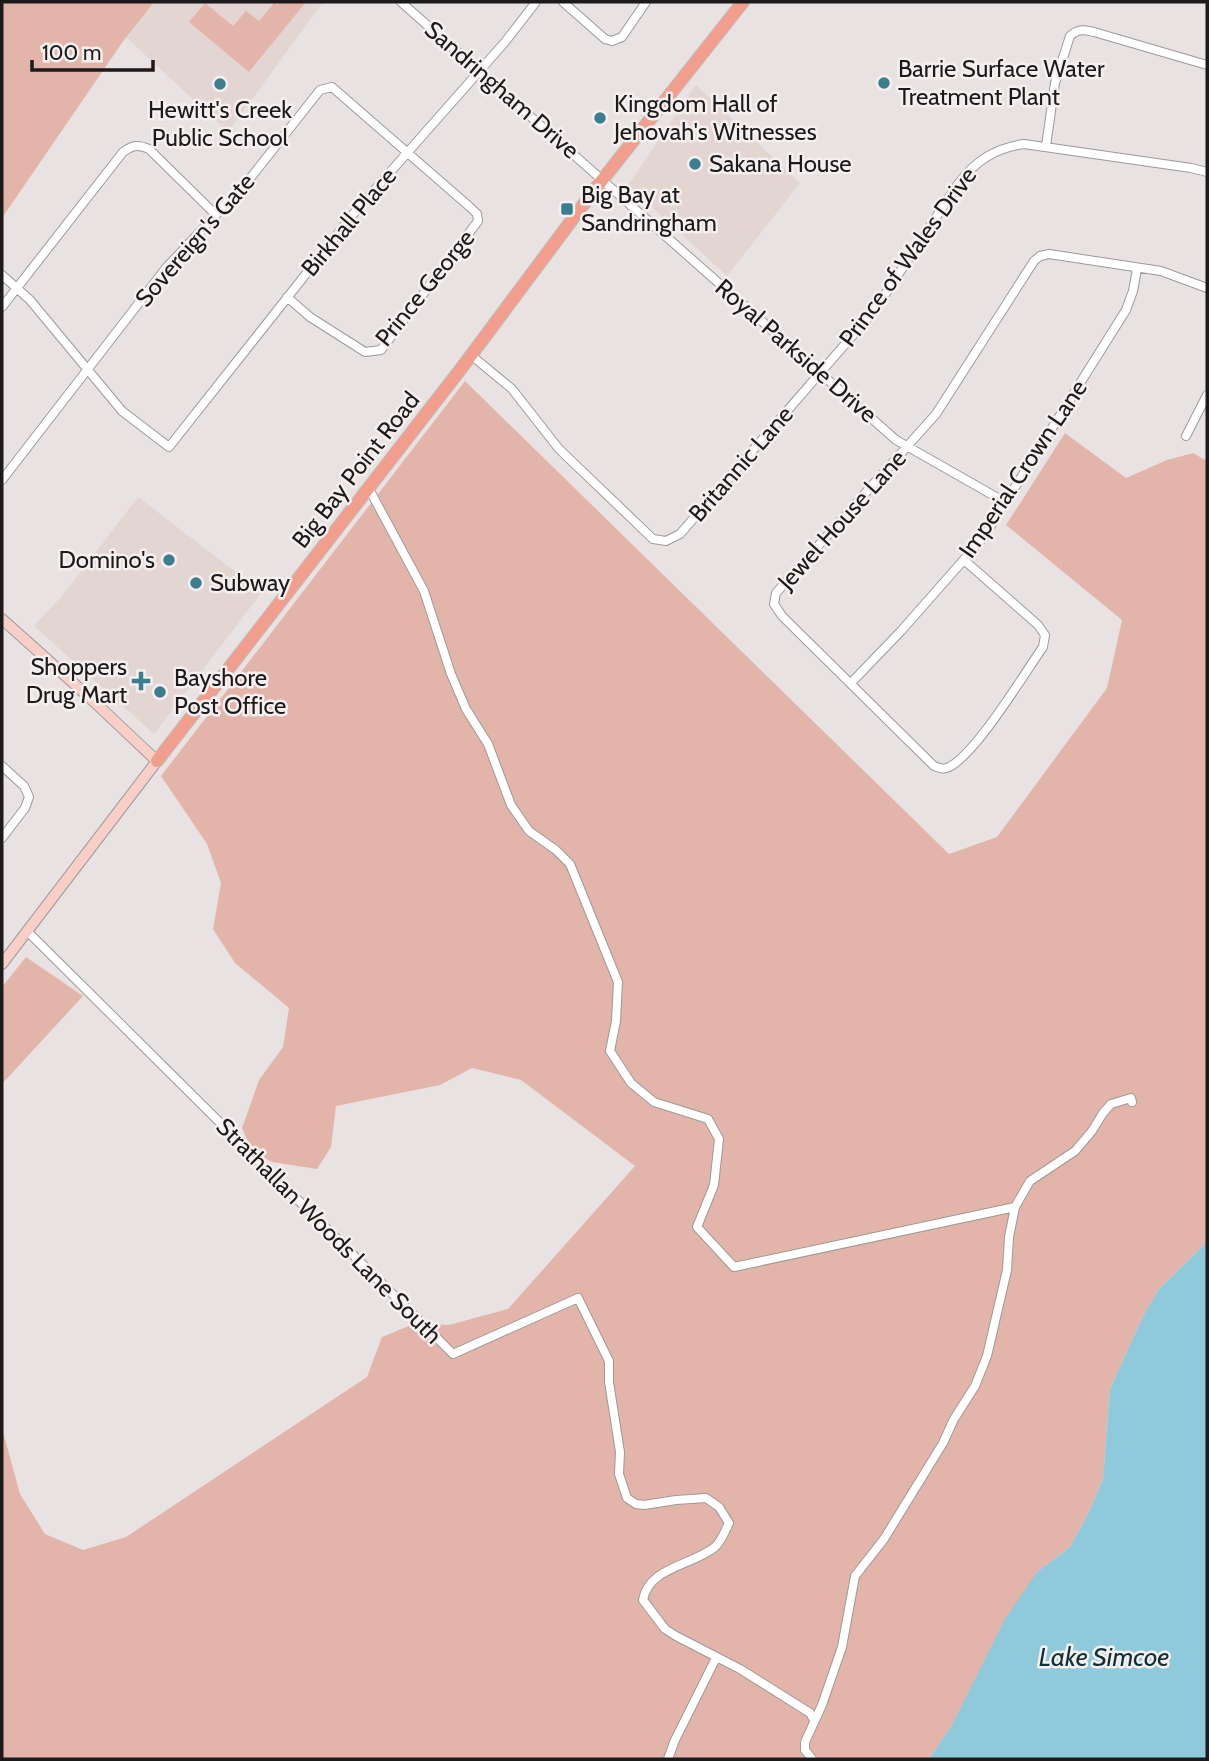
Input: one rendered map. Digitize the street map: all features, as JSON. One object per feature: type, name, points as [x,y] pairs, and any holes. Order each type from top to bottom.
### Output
[{"type":"main road","name":"Big Bay Point Road","points":[[2,964],[471,355],[602,180],[743,2]]},
{"type":"main road","points":[[2,619],[156,761]]},
{"type":"street","name":"Sandringham Drive","points":[[401,2],[602,180]]},
{"type":"street","name":"Birkhall Place","points":[[88,370],[122,411],[169,447],[355,212],[479,72],[536,2]]},
{"type":"street","points":[[563,2],[605,39],[613,41],[622,37],[646,2]]},
{"type":"street","points":[[1046,146],[1055,83],[1070,36],[1075,32],[1081,29],[1094,32],[1207,65]]},
{"type":"street","name":"Sovereign's Gate","points":[[2,480],[166,268],[252,176],[320,91],[327,86],[337,89],[408,152]]},
{"type":"street","name":"Prince of Wales Drive","points":[[820,372],[874,311],[958,184],[985,156],[1009,146],[1024,144],[1191,167],[1207,172]]},
{"type":"street","points":[[2,307],[122,152],[132,146],[140,145],[149,149],[216,215]]},
{"type":"street","name":"Prince George","points":[[286,297],[310,317],[365,352],[381,350],[478,221],[476,212],[408,152]]},
{"type":"street","name":"Royal Parkside Drive","points":[[602,180],[908,448],[1005,502]]},
{"type":"street","name":"Jewel House Lane","points":[[964,560],[1038,625],[1045,635],[1043,647],[981,736],[951,766],[943,769],[934,766],[782,616],[774,604],[776,593],[936,414],[1034,261],[1040,256],[1049,254],[1161,271],[1207,288]]},
{"type":"street","name":"Imperial Crown Lane","points":[[851,683],[983,538],[1126,310],[1137,269]]},
{"type":"street","points":[[2,275],[17,288],[88,370]]},
{"type":"street","name":"Britannic Lane","points":[[471,355],[512,389],[554,443],[653,540],[666,541],[680,534],[820,372]]},
{"type":"street","points":[[1186,436],[1207,395]]},
{"type":"street","points":[[369,487],[424,591],[451,674],[466,709],[488,744],[511,805],[529,831],[556,850],[570,864],[618,982],[616,1021],[610,1051],[631,1083],[654,1102],[708,1119],[719,1139],[713,1185],[697,1227],[734,1267],[1015,1207]]},
{"type":"street","points":[[2,766],[24,786],[29,797],[25,808],[2,838]]},
{"type":"street","name":"Strathallan Woods Lane South","points":[[27,931],[453,1353],[578,1298],[609,1361],[609,1382],[620,1452],[619,1474],[627,1498],[636,1504],[644,1505],[706,1498],[719,1507],[729,1523],[718,1545],[694,1560],[655,1577],[645,1589],[643,1600],[665,1629],[740,1670],[810,1713],[814,1720]]},
{"type":"street","points":[[812,1759],[805,1750],[805,1742],[822,1705],[842,1647],[855,1576],[884,1539],[943,1443],[954,1419],[975,1386],[987,1356],[1007,1270],[1009,1237],[1015,1207],[1030,1181],[1074,1151],[1092,1132],[1111,1104],[1131,1098],[1132,1102]]},
{"type":"street","points":[[668,1759],[716,1658]]},
{"type":"shaded area","points":[[2,2],[154,2],[124,40],[2,218]]},
{"type":"shaded area","name":"Hewitt's Creek Public School","points":[[153,2],[323,2],[228,132],[126,37]]},
{"type":"shaded area","points":[[280,2],[306,2],[249,72],[189,22],[205,3],[233,26],[246,11],[259,21],[274,3],[277,5]]},
{"type":"shaded area","points":[[696,85],[800,183],[727,276],[628,185]]},
{"type":"shaded area","points":[[465,381],[949,854],[997,837],[1107,688],[1122,620],[1006,525],[1065,433],[1126,478],[1167,460],[1193,453],[1207,461],[1207,1242],[1159,1289],[1142,1318],[1110,1389],[1103,1479],[1089,1512],[1070,1547],[1037,1572],[952,1725],[929,1759],[2,1759],[2,1428],[20,1494],[45,1534],[83,1550],[126,1537],[367,1377],[382,1337],[416,1323],[449,1325],[508,1309],[635,1166],[521,1080],[472,1068],[440,1085],[336,1106],[331,1147],[317,1169],[272,1162],[252,1151],[242,1128],[259,1080],[283,1047],[289,1008],[235,963],[213,929],[221,883],[207,844],[161,776]]},
{"type":"shaded area","points":[[138,497],[262,592],[154,734],[34,626],[62,596]]},
{"type":"shaded area","points":[[26,957],[83,996],[2,1084],[2,987]]},
{"type":"water","name":"Lake Simcoe","points":[[1207,1242],[1207,1759],[929,1759],[952,1725],[1005,1619],[1037,1572],[1070,1547],[1089,1512],[1103,1479],[1110,1389],[1142,1318],[1159,1289]]},
{"type":"place","name":"Barrie Surface Water Treatment Plant","points":[[884,83]]},
{"type":"place","name":"Hewitt's Creek Public School","points":[[220,84]]},
{"type":"place","name":"Kingdom Hall of Jehovah's Witnesses","points":[[600,118]]},
{"type":"place","name":"Sakana House","points":[[695,164]]},
{"type":"place","name":"Big Bay at Sandringham","points":[[567,209]]},
{"type":"place","name":"Domino's","points":[[169,560]]},
{"type":"place","name":"Subway","points":[[196,583]]},
{"type":"place","name":"Shoppers Drug Mart","points":[[141,681]]},
{"type":"place","name":"Bayshore Post Office","points":[[160,692]]}]
